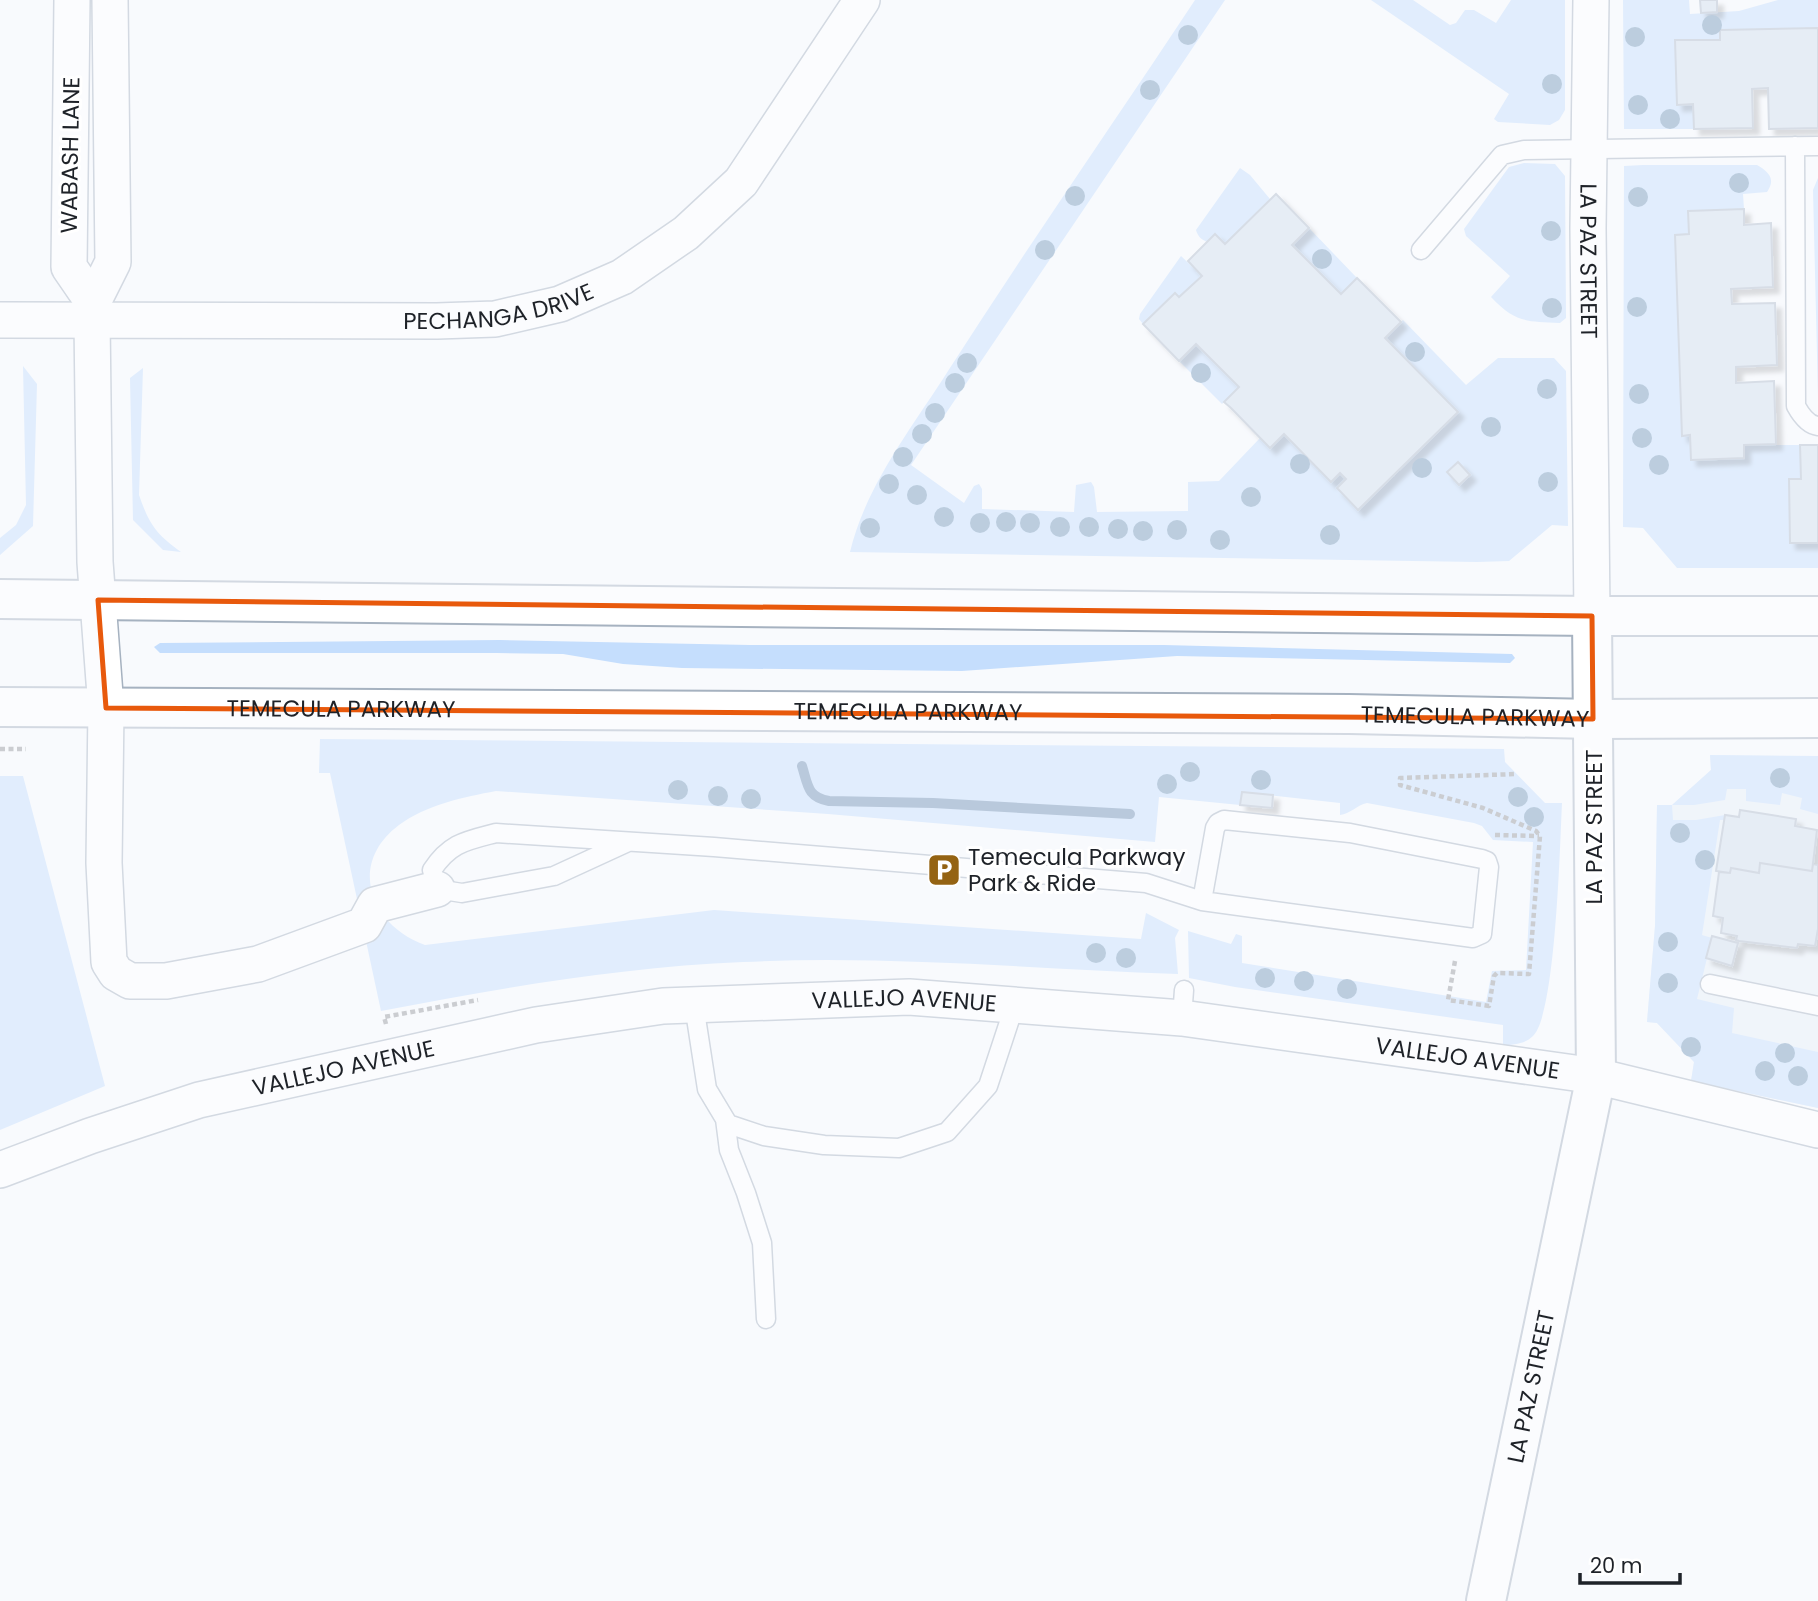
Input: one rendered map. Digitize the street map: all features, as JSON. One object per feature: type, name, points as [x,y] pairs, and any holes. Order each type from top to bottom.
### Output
[{"type":"main road","points":[[0,599],[1592,616],[1818,616]]},
{"type":"main road","name":"LA PAZ STREET","points":[[1486,1601],[1596,1076],[1592,616]]},
{"type":"main road","name":"TEMECULA PARKWAY","points":[[0,707],[1336,714],[1593,719],[1818,718]]},
{"type":"street","name":"WABASH LANE","points":[[72,0],[69,267],[92,311]]},
{"type":"street","name":"WABASH LANE","points":[[110,0],[113,262],[92,311],[95,562],[106,708],[104,863],[109,962],[116,972],[130,981],[166,981],[258,964],[364,925],[375,905],[437,889]]},
{"type":"street","name":"PECHANGA DRIVE","points":[[0,320],[92,311],[495,319],[560,304],[622,277],[686,233],[741,182],[862,0]]},
{"type":"street","name":"LA PAZ STREET","points":[[1591,0],[1592,616]]},
{"type":"street","name":"VALLEJO AVENUE","points":[[0,1170],[198,1100],[536,1025],[663,1006],[909,997],[1015,1004],[1183,1004],[1596,1076],[1818,1130]]},
{"type":"lane","points":[[1795,146],[1796,406],[1801,416],[1814,427],[1818,426]]},
{"type":"lane","points":[[1421,250],[1502,155],[1524,150],[1818,146]]},
{"type":"lane","points":[[628,842],[554,876],[462,892],[437,889],[432,870],[443,852],[469,840],[496,833],[628,842],[1146,883],[1202,901],[1473,938],[1482,934],[1489,867],[1488,861],[1482,859],[1350,833],[1224,820],[1217,822],[1214,828],[1202,901]]},
{"type":"lane","points":[[1710,984],[1818,1006]]},
{"type":"lane","points":[[694,1005],[707,1089],[728,1124],[764,1136],[824,1145],[899,1148],[947,1132],[988,1086],[1015,1004]]},
{"type":"lane","points":[[725,1119],[729,1150],[747,1193],[762,1243],[766,1320]]},
{"type":"path","points":[[0,749],[26,749]]},
{"type":"highlighted area","points":[[98,600],[1592,616],[1593,719],[106,708]]},
{"type":"shaded area","points":[[1195,0],[1225,0],[911,465],[964,503],[974,486],[979,484],[982,489],[982,509],[1074,512],[1076,485],[1091,482],[1097,512],[1188,511],[1188,482],[1219,481],[1260,438],[1284,434],[1331,482],[1340,473],[1346,479],[1337,488],[1358,509],[1385,338],[1403,320],[1466,385],[1498,358],[1554,358],[1566,371],[1568,526],[1552,525],[1509,561],[850,552],[867,503],[891,458]]},
{"type":"shaded area","points":[[1371,0],[1413,0],[1450,25],[1456,23],[1465,10],[1474,10],[1496,23],[1511,0],[1565,0],[1565,110],[1559,120],[1550,125],[1498,122],[1494,119],[1509,94]]},
{"type":"shaded area","points":[[1623,0],[1689,0],[1690,14],[1739,11],[1778,0],[1818,0],[1818,28],[1720,30],[1720,40],[1676,41],[1677,104],[1693,104],[1694,129],[1624,129]]},
{"type":"shaded area","points":[[1524,163],[1555,164],[1565,176],[1566,318],[1560,323],[1522,319],[1507,312],[1491,297],[1510,276],[1466,236],[1464,229],[1509,167]]},
{"type":"shaded area","points":[[1757,165],[1770,176],[1771,183],[1767,192],[1743,194],[1744,209],[1689,211],[1689,234],[1675,235],[1682,435],[1690,435],[1691,460],[1744,458],[1744,445],[1800,445],[1801,479],[1789,480],[1790,543],[1818,543],[1818,568],[1677,568],[1643,528],[1623,527],[1624,166]]},
{"type":"shaded area","points":[[1240,168],[1250,175],[1270,199],[1225,244],[1204,240],[1196,230]]},
{"type":"shaded area","points":[[1818,178],[1818,396],[1813,190]]},
{"type":"shaded area","points":[[1309,228],[1357,278],[1341,294],[1292,245]]},
{"type":"shaded area","points":[[1181,256],[1202,276],[1179,297],[1174,293],[1143,324],[1139,319],[1140,314]]},
{"type":"shaded area","points":[[1196,344],[1239,387],[1222,404],[1179,361]]},
{"type":"shaded area","points":[[23,366],[37,384],[33,526],[0,555],[0,538],[16,525],[26,505]]},
{"type":"shaded area","points":[[143,368],[139,495],[154,528],[181,552],[163,550],[133,520],[130,378]]},
{"type":"shaded area","points":[[500,640],[750,645],[1164,645],[1512,654],[1515,658],[1510,663],[1177,656],[962,671],[682,668],[623,664],[563,654],[160,653],[154,647],[160,643]]},
{"type":"shaded area","points":[[320,739],[1504,749],[1505,762],[1545,803],[1562,803],[1558,889],[1547,996],[1541,1021],[1533,1036],[1523,1042],[1503,1045],[1503,1025],[1189,978],[1188,931],[1231,944],[1236,934],[1242,936],[1242,963],[1486,1002],[1492,971],[1526,970],[1533,842],[1493,840],[1482,826],[1474,823],[1367,803],[1340,815],[1340,803],[1242,792],[1240,805],[1159,797],[1155,842],[828,814],[496,791],[458,799],[421,812],[399,825],[383,841],[373,857],[370,875],[372,892],[379,909],[390,923],[406,936],[425,945],[714,910],[1141,939],[1146,913],[1179,930],[1175,938],[1178,974],[906,961],[743,962],[561,980],[381,1011],[330,773],[319,773]]},
{"type":"shaded area","points":[[1710,755],[1818,756],[1818,1108],[1691,1081],[1694,1062],[1657,1023],[1647,1022],[1655,926],[1657,805],[1672,805],[1711,770]]},
{"type":"shaded area","points":[[1710,755],[1818,756],[1818,814],[1800,809],[1802,798],[1782,793],[1780,805],[1746,801],[1746,789],[1727,789],[1725,800],[1672,805],[1711,770]]},
{"type":"shaded area","points":[[0,776],[23,776],[105,1086],[0,1130]]},
{"type":"shaded area","points":[[1657,805],[1672,805],[1673,820],[1696,820],[1725,815],[1724,820],[1720,820],[1702,935],[1712,938],[1697,999],[1734,1008],[1732,1033],[1818,1052],[1818,1108],[1691,1081],[1694,1062],[1657,1023],[1647,1022],[1655,926]]},
{"type":"building","points":[[1700,0],[1717,0],[1717,12],[1701,13]]},
{"type":"building","points":[[1818,28],[1818,128],[1769,129],[1768,88],[1752,89],[1753,128],[1694,129],[1693,104],[1677,105],[1675,40],[1720,40],[1720,30]]},
{"type":"building","points":[[1276,194],[1309,228],[1292,245],[1341,294],[1357,278],[1401,322],[1385,338],[1458,412],[1358,510],[1337,488],[1346,479],[1340,473],[1331,482],[1284,434],[1270,448],[1224,402],[1239,387],[1196,344],[1179,361],[1143,324],[1175,293],[1179,297],[1202,276],[1188,261],[1215,234],[1225,244]]},
{"type":"building","points":[[1744,209],[1744,225],[1771,223],[1773,287],[1731,289],[1732,304],[1775,303],[1777,365],[1736,367],[1736,383],[1774,381],[1776,444],[1744,445],[1744,458],[1691,460],[1690,435],[1682,436],[1675,235],[1689,234],[1688,211]]},
{"type":"building","points":[[1800,445],[1818,445],[1818,543],[1790,543],[1789,479],[1801,479]]},
{"type":"building","points":[[1458,462],[1470,475],[1459,485],[1447,472]]},
{"type":"building","points":[[1242,792],[1273,795],[1272,808],[1240,805]]},
{"type":"building","points":[[1740,810],[1796,819],[1795,826],[1817,830],[1812,871],[1760,863],[1759,873],[1731,868],[1730,873],[1716,871],[1725,815],[1739,817]]},
{"type":"building","points":[[1760,863],[1812,871],[1813,864],[1818,865],[1818,929],[1815,946],[1798,944],[1797,948],[1739,941],[1736,940],[1737,936],[1721,933],[1723,918],[1713,916],[1719,872],[1730,873],[1731,868],[1759,873]]},
{"type":"building","points":[[1712,936],[1738,943],[1732,966],[1706,958]]},
{"type":"waterway","points":[[802,766],[812,793],[829,801],[933,803],[1130,814]]},
{"type":"place","name":"Temecula Parkway Park & Ride","points":[[944,870]]}]
